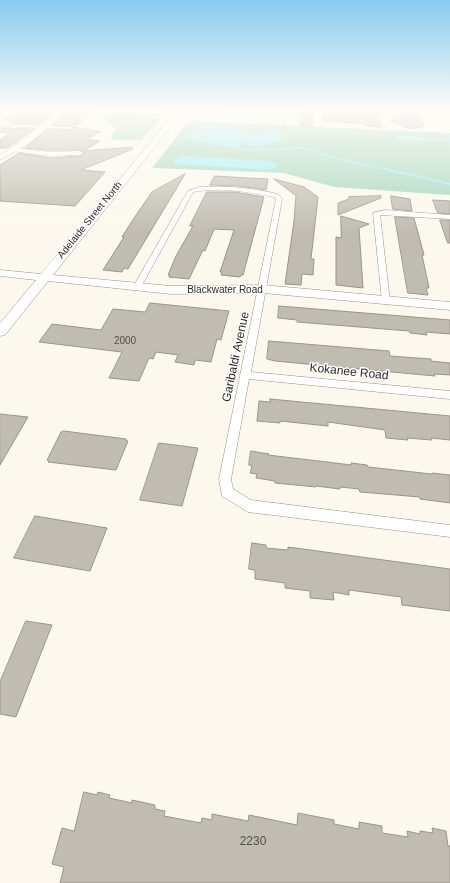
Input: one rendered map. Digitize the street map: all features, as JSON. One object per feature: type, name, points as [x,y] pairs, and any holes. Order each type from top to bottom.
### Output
[{"type":"street","points":[[0,158],[14,150]]},
{"type":"street","points":[[16,150],[50,154],[80,153]]},
{"type":"street","name":"Adelaide Street North","points":[[0,332],[149,150]]},
{"type":"street","name":"Garibaldi Avenue","points":[[138,287],[191,191],[197,189],[211,189],[263,192],[276,195],[279,199],[226,479],[227,492],[248,506],[450,532]]},
{"type":"street","points":[[386,301],[376,213],[385,212],[450,217]]},
{"type":"street","name":"Blackwater Road","points":[[0,273],[171,290],[263,289],[450,306]]},
{"type":"street","name":"Kokanee Road","points":[[246,375],[450,395]]},
{"type":"green space","points":[[166,150],[450,150],[450,195],[334,187],[284,173],[152,168]]},
{"type":"water","points":[[182,156],[271,161],[278,165],[276,168],[270,170],[175,164],[174,161]]},
{"type":"building","points":[[80,150],[130,150],[81,170],[105,172],[75,206],[0,201],[0,165],[19,153],[50,158],[80,156],[84,154],[84,152]]},
{"type":"building","points":[[185,174],[128,269],[124,268],[122,272],[103,270],[124,237],[122,237],[152,192]]},
{"type":"building","points":[[215,176],[268,179],[266,190],[239,186],[210,185]]},
{"type":"building","points":[[274,179],[304,187],[318,197],[311,259],[314,259],[313,275],[302,274],[301,285],[285,284],[296,196]]},
{"type":"building","points":[[207,192],[234,192],[264,197],[243,275],[240,277],[221,275],[222,272],[220,272],[234,230],[214,229],[205,251],[203,250],[189,279],[169,277],[170,275],[168,275],[176,256],[193,226],[190,226]]},
{"type":"building","points":[[381,196],[381,198],[338,215],[338,203],[349,199],[349,197]]},
{"type":"building","points":[[391,196],[410,199],[412,211],[393,209]]},
{"type":"building","points":[[433,200],[450,201],[450,214],[438,213]]},
{"type":"building","points":[[341,216],[369,224],[359,228],[363,288],[336,285],[336,237],[341,238]]},
{"type":"building","points":[[395,217],[414,218],[424,255],[422,255],[429,288],[426,288],[428,295],[408,293]]},
{"type":"building","points":[[440,220],[450,220],[450,243],[448,243]]},
{"type":"building","points":[[150,303],[229,311],[221,340],[217,339],[211,362],[195,360],[194,365],[175,362],[178,355],[156,352],[153,359],[149,358],[139,381],[109,378],[122,352],[39,342],[52,324],[101,330],[113,309],[145,312]]},
{"type":"building","points":[[279,306],[450,320],[450,334],[426,332],[427,335],[410,333],[409,331],[297,322],[297,320],[278,318]]},
{"type":"building","points":[[269,341],[389,351],[390,356],[431,359],[431,361],[450,363],[450,375],[434,374],[435,376],[275,361],[267,359]]},
{"type":"building","points":[[270,399],[450,416],[450,440],[431,438],[432,440],[386,438],[385,430],[328,422],[328,426],[280,421],[280,423],[257,421],[259,401],[270,402]]},
{"type":"building","points":[[0,414],[28,417],[0,465]]},
{"type":"building","points":[[64,431],[126,439],[126,441],[128,441],[116,470],[48,462],[49,461],[47,460],[61,432]]},
{"type":"building","points":[[159,443],[198,448],[182,506],[140,500]]},
{"type":"building","points":[[251,451],[269,454],[268,455],[450,475],[450,503],[420,499],[420,497],[360,492],[359,489],[340,487],[340,489],[275,483],[275,481],[256,478],[257,474],[250,473],[252,466],[249,465]]},
{"type":"building","points":[[35,516],[107,528],[90,571],[14,558]]},
{"type":"building","points":[[252,543],[266,545],[266,548],[288,550],[288,547],[450,569],[450,611],[402,605],[401,597],[349,590],[349,595],[333,592],[334,600],[310,598],[310,591],[285,588],[285,583],[255,579],[255,570],[249,569]]},
{"type":"building","points":[[26,621],[52,625],[16,717],[0,714],[0,682]]},
{"type":"building","points":[[84,792],[97,795],[98,792],[110,795],[109,798],[132,803],[132,800],[155,805],[155,809],[165,811],[164,816],[201,823],[202,818],[212,820],[212,814],[248,821],[249,815],[297,825],[298,813],[334,820],[334,824],[359,829],[359,822],[382,826],[382,833],[408,837],[407,831],[420,834],[420,831],[433,833],[432,828],[446,831],[448,846],[450,846],[450,883],[60,883],[64,867],[52,864],[62,828],[74,831]]},
{"type":"waterway","points":[[310,150],[338,159],[389,170]]},
{"type":"waterway","points":[[385,169],[450,184]]}]
